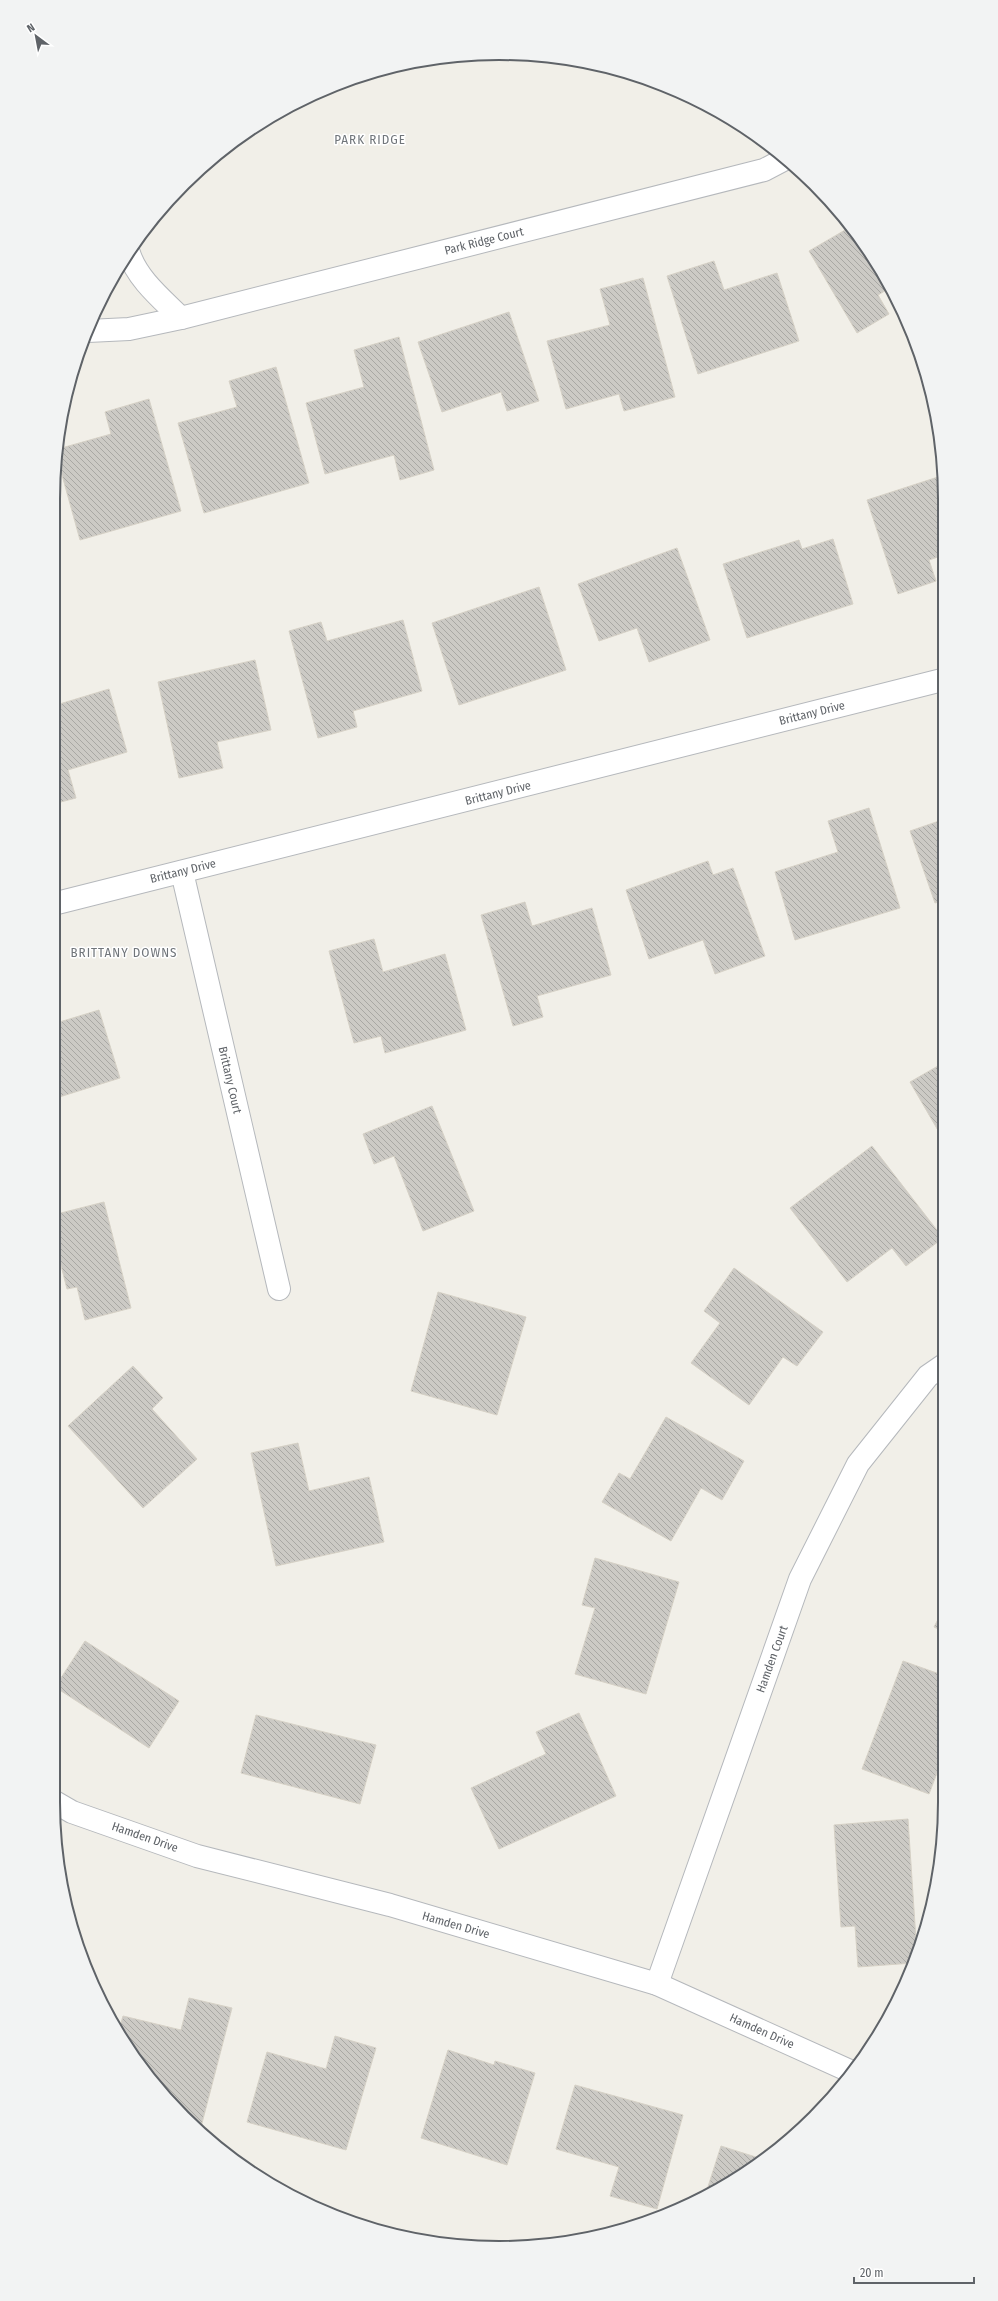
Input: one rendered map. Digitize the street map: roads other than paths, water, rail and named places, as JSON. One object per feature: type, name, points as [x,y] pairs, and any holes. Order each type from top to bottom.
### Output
[{"type":"street","name":"Park Ridge Court","points":[[93,331],[129,330],[181,318],[764,170],[779,162]]},
{"type":"street","points":[[131,260],[152,289],[181,318]]},
{"type":"street","name":"Brittany Drive","points":[[60,902],[938,681]]},
{"type":"street","name":"Brittany Court","points":[[182,872],[279,1289]]},
{"type":"street","name":"Hamden Court","points":[[657,1984],[800,1579],[858,1464],[928,1376],[938,1369]]},
{"type":"street","name":"Hamden Drive","points":[[60,1805],[72,1812],[197,1856],[390,1906],[657,1984],[847,2070]]},
{"type":"district","name":"PARK RIDGE","points":[[370,139]]},
{"type":"district","name":"BRITTANY DOWNS","points":[[124,952]]}]
